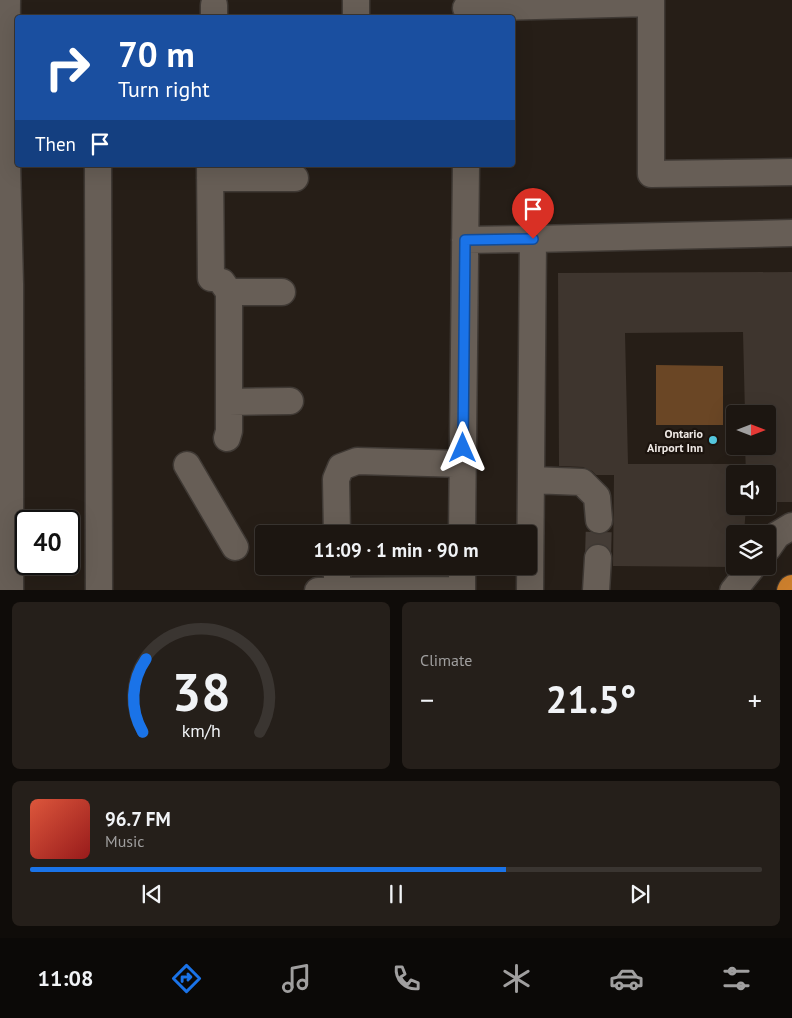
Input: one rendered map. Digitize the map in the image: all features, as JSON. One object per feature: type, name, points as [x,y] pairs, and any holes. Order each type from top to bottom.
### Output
[{"type":"street","points":[[7,0],[12,62],[10,590]]},
{"type":"street","points":[[356,0],[356,15]]},
{"type":"street","points":[[466,9],[587,2],[651,2],[651,174],[792,172]]},
{"type":"street","points":[[98,167],[99,590]]},
{"type":"street","points":[[462,525],[466,167]]},
{"type":"street","points":[[227,438],[229,431],[229,402],[210,172],[295,178]]},
{"type":"street","points":[[465,240],[792,233]]},
{"type":"street","points":[[530,590],[533,239]]},
{"type":"street","points":[[220,284],[282,292]]},
{"type":"street","points":[[229,402],[290,402]]},
{"type":"street","points":[[337,525],[336,479],[341,466],[357,461],[463,464]]},
{"type":"street","points":[[186,466],[234,547]]},
{"type":"street","points":[[532,480],[582,482],[597,497],[599,520]]},
{"type":"street","points":[[776,536],[792,526]]},
{"type":"street","points":[[596,590],[598,558]]},
{"type":"street","points":[[733,590],[746,575]]},
{"type":"street","points":[[331,582],[462,582]]},
{"type":"shaded area","points":[[656,365],[723,366],[723,425],[656,425]]},
{"type":"building","points":[[792,272],[792,502],[776,502],[776,465],[746,465],[745,455],[776,455],[776,405],[745,405],[743,332],[625,333],[628,464],[735,464],[726,465],[726,515],[745,515],[745,525],[726,525],[726,567],[613,566],[614,475],[596,475],[583,467],[559,466],[558,273]]},
{"type":"tunnel","points":[[598,558],[599,520]]},
{"type":"place","name":"Ontario Airport Inn","points":[[713,440]]},
{"type":"route","points":[[463,448],[465,240],[533,239]]}]
